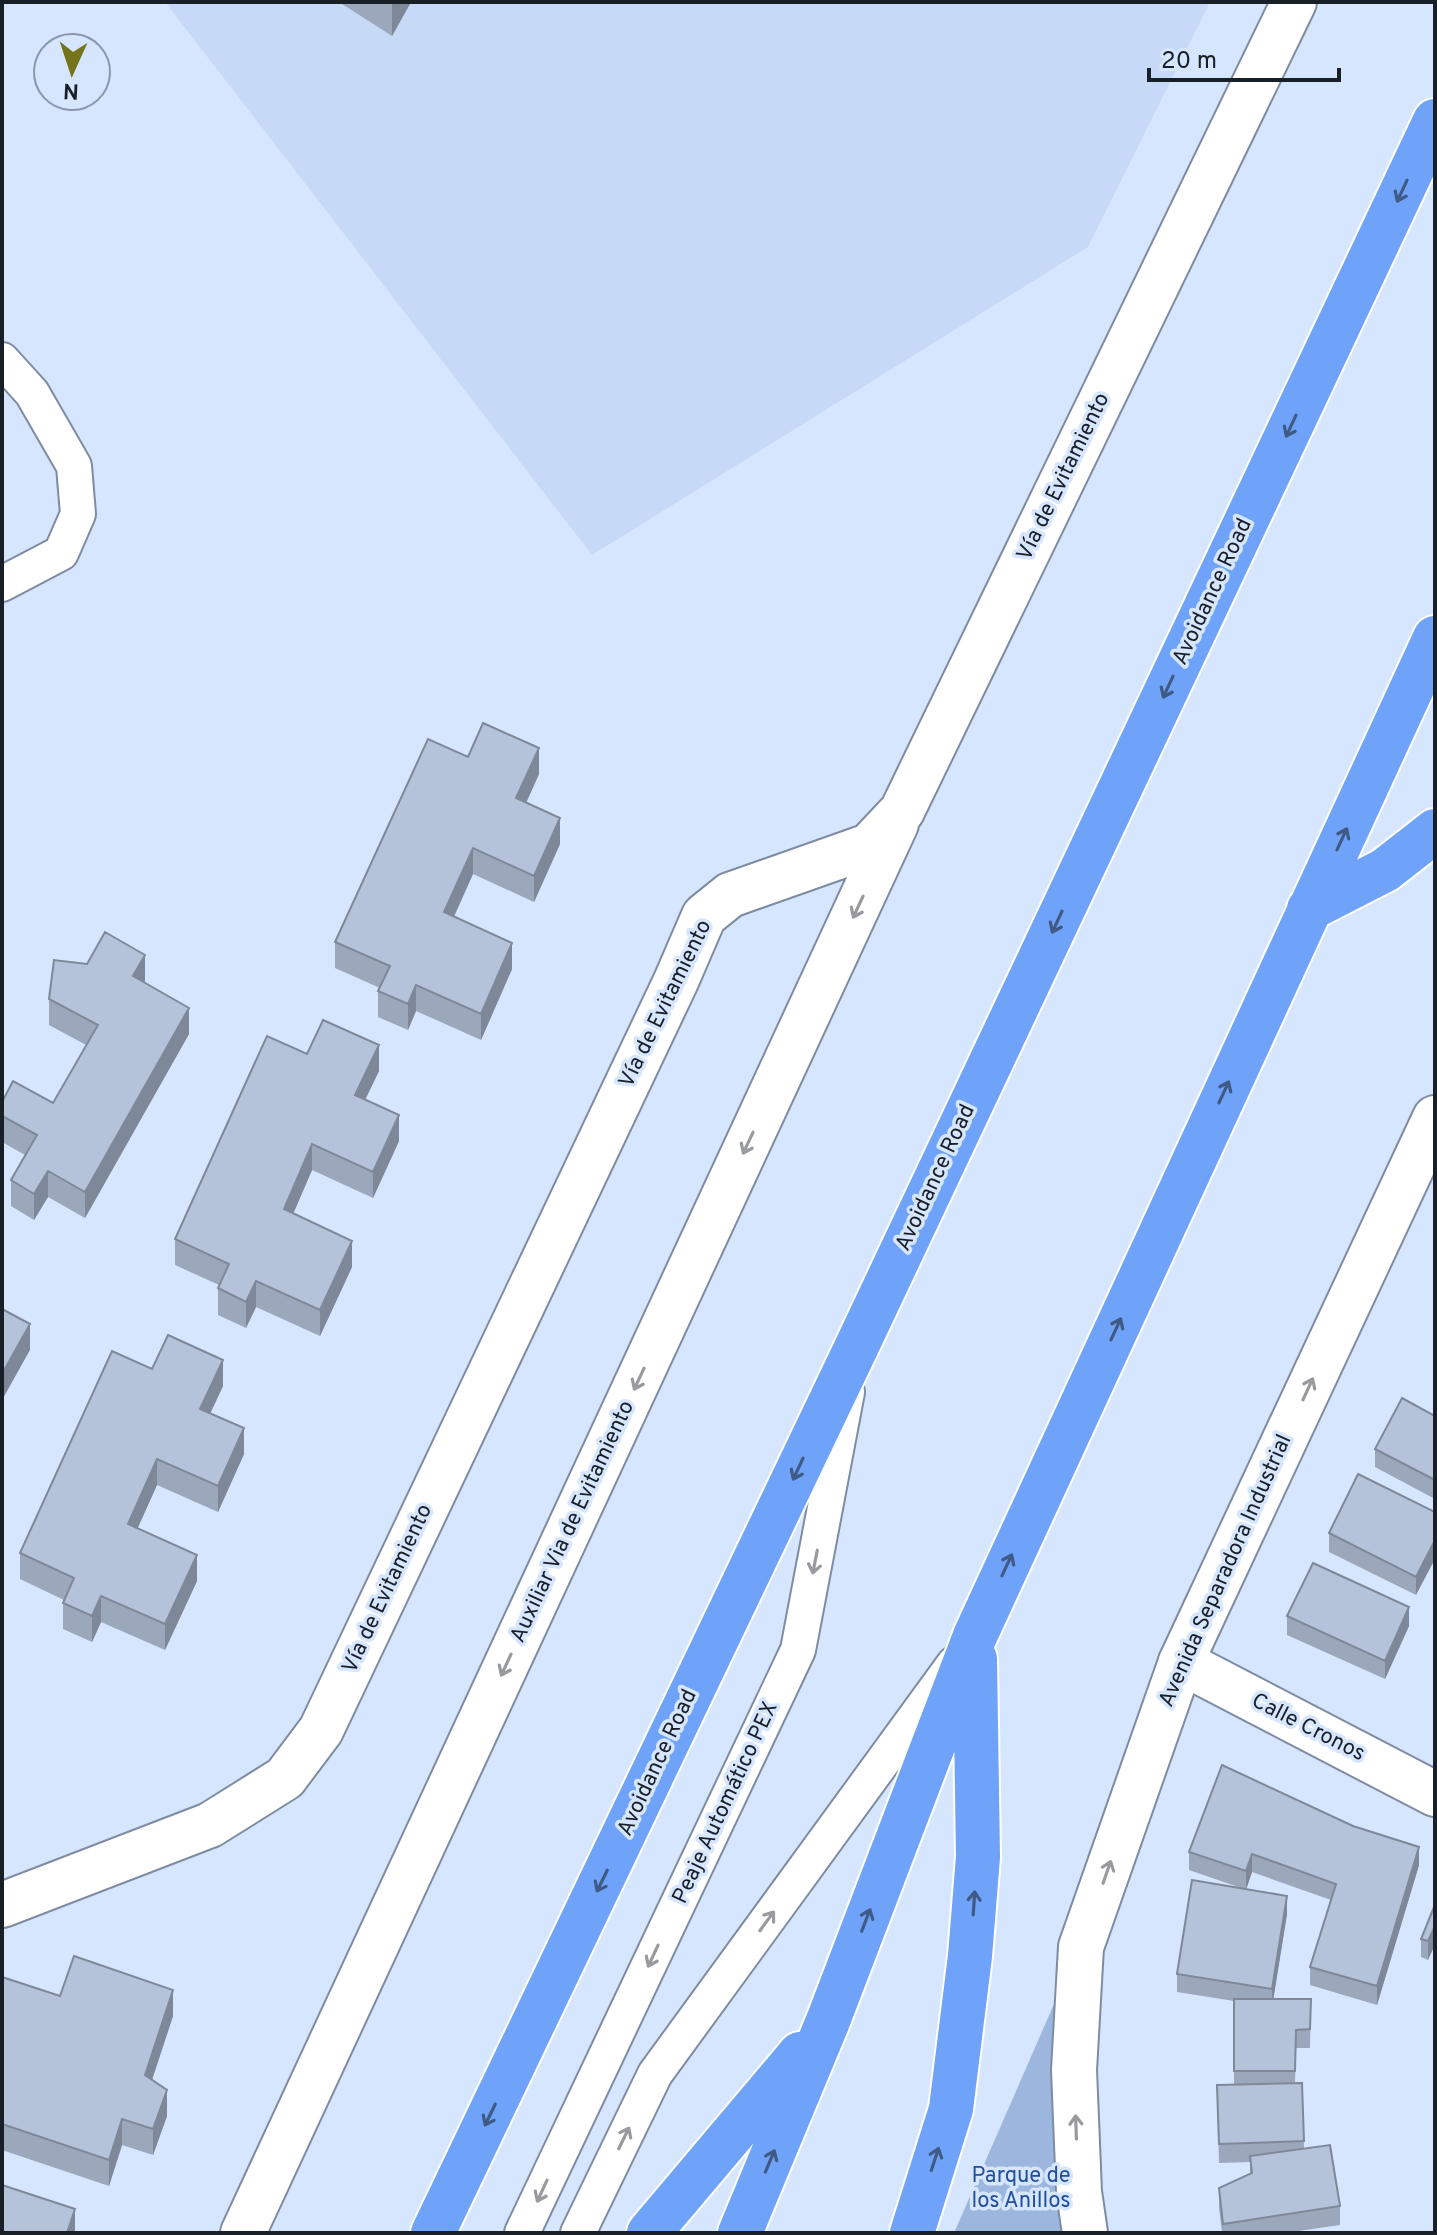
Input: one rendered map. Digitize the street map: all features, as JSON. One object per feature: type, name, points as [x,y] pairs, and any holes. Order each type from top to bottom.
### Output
[{"type":"highway","name":"Avoidance Road","points":[[433,2233],[856,1348],[1435,121]]},
{"type":"highway","points":[[740,2233],[828,2021],[975,1636],[1435,638]]},
{"type":"highway","points":[[1309,909],[1385,870],[1435,831]]},
{"type":"highway","points":[[912,2233],[951,2109],[970,1956],[978,1857],[975,1636]]},
{"type":"highway","points":[[649,2233],[828,2021]]},
{"type":"street","name":"Vía de Evitamiento","points":[[2,1905],[210,1825],[285,1778],[321,1730],[704,916],[730,895],[869,846],[902,811],[1294,2]]},
{"type":"street","name":"Auxiliar Via de Evitamiento","points":[[243,2233],[902,811]]},
{"type":"street","name":"Avenida Separadora Industrial","points":[[1085,2233],[1079,2192],[1074,2070],[1081,1947],[1181,1662],[1435,1118]]},
{"type":"street","name":"Calle Cronos","points":[[1181,1662],[1435,1794]]},
{"type":"lane","points":[[2,360],[32,393],[74,466],[78,514],[61,553],[2,584]]},
{"type":"lane","name":"Peaje Automático PEX","points":[[522,2233],[798,1650],[856,1348]]},
{"type":"lane","points":[[578,2233],[655,2074],[975,1636]]},
{"type":"shaded area","points":[[165,2],[1210,2],[1088,247],[592,555]]},
{"type":"green space","name":"Parque de los Anillos","points":[[1068,1972],[1069,2233],[954,2233]]},
{"type":"building","points":[[483,723],[539,748],[516,798],[560,818],[534,876],[473,848],[444,912],[512,943],[481,1014],[416,985],[408,1004],[378,991],[390,966],[335,942],[428,739],[468,757]]},
{"type":"building","points":[[105,932],[145,955],[133,976],[189,1008],[85,1192],[48,1171],[34,1194],[11,1180],[37,1135],[2,1116],[2,1102],[13,1081],[53,1103],[98,1025],[49,999],[54,960],[87,964]]},
{"type":"building","points":[[323,1020],[379,1045],[355,1095],[399,1115],[373,1172],[312,1144],[284,1209],[352,1241],[320,1310],[256,1281],[246,1302],[218,1288],[229,1264],[175,1239],[267,1036],[307,1054]]},
{"type":"building","points":[[2,1309],[30,1324],[2,1374]]},
{"type":"building","points":[[168,1335],[223,1360],[200,1409],[244,1428],[218,1486],[157,1459],[128,1524],[197,1555],[165,1624],[101,1596],[92,1616],[63,1603],[74,1578],[20,1553],[112,1351],[152,1369]]},
{"type":"building","points":[[1402,1398],[1435,1416],[1435,1480],[1375,1449]]},
{"type":"building","points":[[1358,1474],[1435,1512],[1435,1540],[1416,1577],[1329,1533]]},
{"type":"building","points":[[1313,1563],[1409,1607],[1385,1661],[1287,1616]]},
{"type":"building","points":[[1222,1765],[1353,1826],[1419,1847],[1377,1986],[1310,1967],[1336,1884],[1252,1854],[1246,1871],[1189,1852]]},
{"type":"building","points":[[1192,1880],[1287,1896],[1272,1989],[1177,1974]]},
{"type":"building","points":[[1434,1907],[1435,1926],[1428,1941],[1421,1939]]},
{"type":"building","points":[[74,1956],[173,1990],[145,2075],[167,2090],[153,2129],[122,2119],[109,2160],[2,2124],[2,1977],[60,1996]]},
{"type":"building","points":[[1234,1999],[1311,1999],[1310,2029],[1296,2030],[1295,2071],[1234,2071]]},
{"type":"building","points":[[1435,2008],[1435,2147],[1434,2147]]},
{"type":"building","points":[[1302,2083],[1304,2141],[1219,2144],[1217,2085]]},
{"type":"building","points":[[1330,2145],[1340,2206],[1223,2224],[1219,2188],[1252,2173],[1250,2156]]},
{"type":"building","points":[[2,2185],[75,2209],[67,2233],[2,2233]]}]
